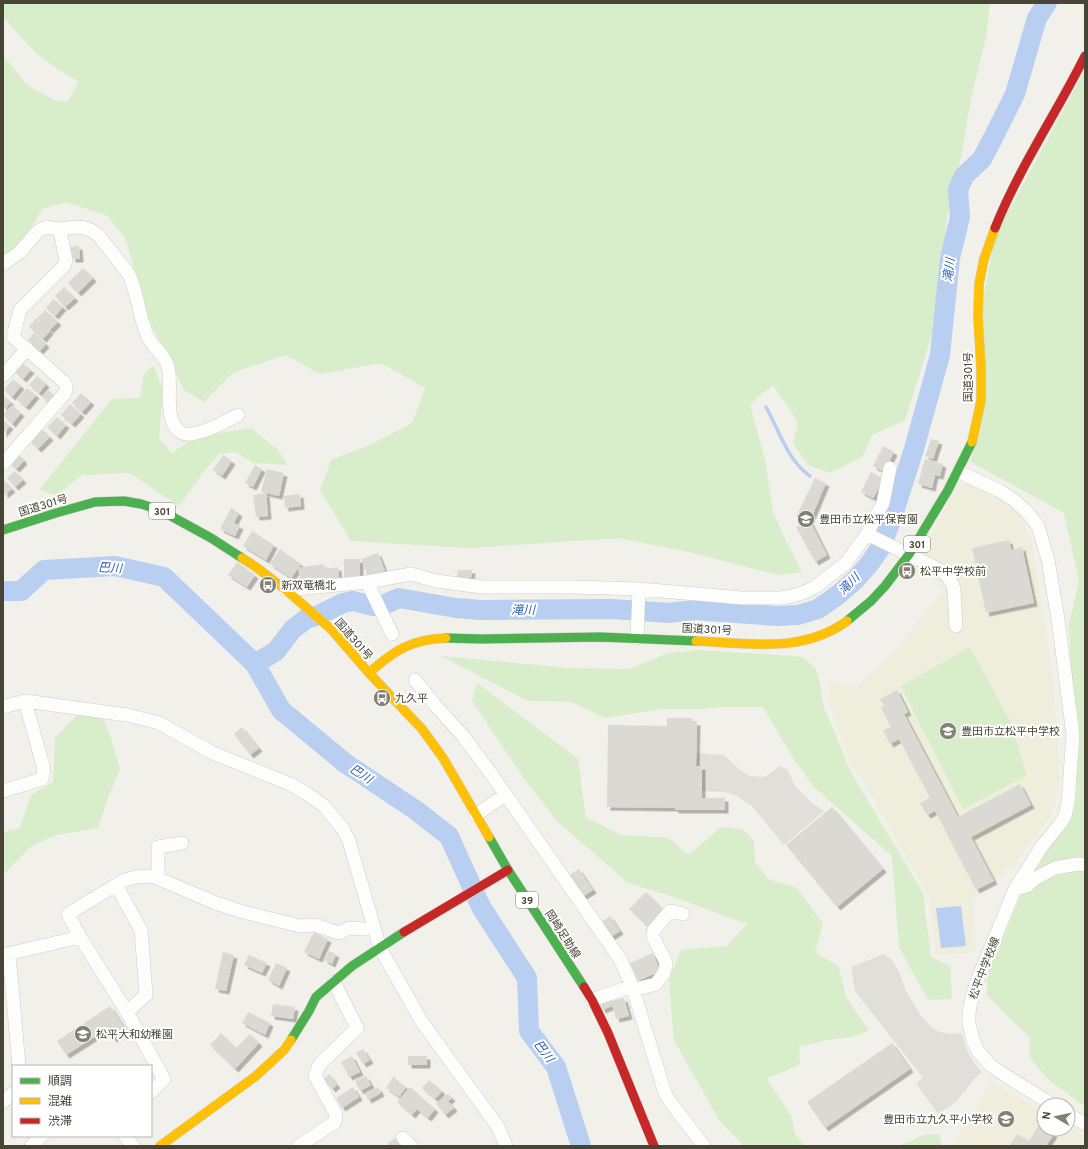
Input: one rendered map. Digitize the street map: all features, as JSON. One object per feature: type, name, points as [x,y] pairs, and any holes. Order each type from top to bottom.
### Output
[{"type":"main road","name":"国道301号","points":[[3,530],[95,502],[124,502],[141,504],[160,510],[211,538],[256,567],[299,600],[331,629],[369,673],[389,655],[401,648],[414,643],[452,638],[637,638],[764,645],[813,639],[839,627],[851,618],[883,588],[909,556],[925,533],[958,472],[972,441],[981,402],[981,360],[978,300],[981,268],[990,237],[1018,178],[1085,56]]},
{"type":"main road","name":"岡崎足助線","points":[[369,673],[422,729],[442,758],[508,870],[592,1000],[608,1033],[654,1146]]},
{"type":"main road","points":[[160,1146],[256,1076],[284,1050],[309,1011],[316,997],[352,966],[392,939],[508,870]]},
{"type":"street","points":[[3,264],[20,252],[38,231],[46,228],[60,229],[82,226],[94,231],[130,275],[141,319],[148,336],[164,357],[168,368],[170,409],[173,424],[184,434],[190,435],[210,429],[238,415]]},
{"type":"street","points":[[3,464],[65,393],[67,386],[13,337],[20,310],[64,266],[66,260],[60,229]]},
{"type":"street","points":[[3,376],[27,349]]},
{"type":"street","points":[[286,590],[369,586],[411,574],[436,581],[482,587],[640,589],[742,598],[781,598],[792,596],[815,588],[846,563],[867,534],[883,503],[890,468]]},
{"type":"street","name":"松平中学校線","points":[[958,472],[998,490],[1014,500],[1027,512],[1038,526],[1048,560],[1058,619],[1073,735],[1068,802],[1065,816],[1042,846],[1015,889],[977,981],[970,1006],[969,1024],[974,1043],[978,1051],[990,1065],[1040,1097]]},
{"type":"street","points":[[867,534],[942,571],[952,583],[956,626]]},
{"type":"street","points":[[369,586],[392,634]]},
{"type":"street","points":[[637,638],[640,589]]},
{"type":"street","points":[[415,680],[463,736],[492,775],[620,959],[632,988],[665,1093],[704,1146]]},
{"type":"street","points":[[3,791],[42,779],[44,769],[25,701]]},
{"type":"street","points":[[3,707],[25,701],[127,715],[159,723],[213,753],[290,784],[324,806],[343,829],[349,841],[380,948],[422,1022],[498,1127],[506,1146]]},
{"type":"street","points":[[476,815],[505,795]]},
{"type":"street","points":[[158,878],[158,847],[182,843]]},
{"type":"street","points":[[1015,889],[1027,886],[1036,878],[1055,868],[1077,864],[1085,865]]},
{"type":"street","points":[[152,1091],[164,1079],[127,1012],[80,937],[68,914],[116,884],[136,877],[152,876],[216,903],[263,917],[300,926],[315,925],[339,933],[349,928],[364,929]]},
{"type":"street","points":[[116,884],[141,930],[146,995],[127,1012]]},
{"type":"street","points":[[592,1000],[632,988],[656,984],[664,973],[666,965],[653,937],[654,930],[670,911],[683,914]]},
{"type":"street","points":[[20,1065],[6,955],[80,937]]},
{"type":"street","points":[[299,1146],[335,1122],[336,1114],[315,1076],[319,1065],[357,1028],[334,982]]},
{"type":"street","points":[[3,1102],[12,1093]]},
{"type":"street","points":[[1076,1119],[1085,1124]]},
{"type":"street","points":[[31,1146],[41,1137]]},
{"type":"street","points":[[126,1137],[133,1146]]},
{"type":"shaded area","name":"豊田市立松平中学校","points":[[969,481],[1013,505],[1030,522],[1025,527],[1032,543],[1053,676],[1060,779],[1054,808],[1049,820],[1027,847],[1016,864],[1003,873],[973,899],[976,952],[936,955],[929,896],[863,781],[850,764],[828,699],[829,681],[857,686],[896,649],[943,592],[935,576],[915,574],[921,557],[957,485]]},
{"type":"shaded area","points":[[697,753],[724,755],[740,770],[750,776],[765,777],[780,766],[788,770],[795,786],[812,803],[824,811],[784,845],[752,806],[737,796],[723,792],[702,791],[703,767],[696,766]]},
{"type":"shaded area","points":[[884,954],[892,960],[899,972],[906,991],[919,1013],[930,1026],[939,1032],[951,1034],[962,1033],[967,1051],[982,1072],[976,1077],[956,1102],[938,1114],[916,1083],[923,1078],[855,991],[851,967]]},
{"type":"shaded area","name":"豊田市立九久平小学校","points":[[991,1081],[1036,1107],[1036,1137],[1076,1137],[1076,1131],[1085,1136],[1085,1146],[953,1146]]},
{"type":"green space","points":[[3,3],[990,3],[986,37],[972,94],[958,173],[947,217],[942,271],[934,328],[905,420],[872,435],[863,456],[830,473],[808,465],[793,443],[798,422],[773,385],[750,404],[765,460],[773,512],[802,572],[778,575],[689,552],[618,538],[469,548],[351,541],[320,490],[331,460],[367,446],[412,423],[425,388],[381,363],[320,374],[286,355],[234,372],[204,402],[184,390],[146,313],[126,240],[108,216],[66,202],[42,209],[26,236],[3,260],[3,55],[27,85],[56,101],[67,102],[79,82],[59,70],[36,53],[3,17]]},
{"type":"green space","points":[[1085,70],[1085,1107],[1076,1100],[1076,1097],[1072,1097],[1048,1079],[1029,1057],[1030,1037],[987,995],[987,975],[1030,874],[1074,812],[1077,788],[1069,625],[1079,581],[1064,513],[971,462],[983,301],[995,236]]},
{"type":"green space","points":[[153,365],[163,390],[159,439],[172,453],[195,437],[251,428],[278,450],[288,465],[253,463],[236,452],[219,454],[205,470],[179,506],[130,473],[82,475],[56,496],[40,489],[112,399],[140,398],[144,374]]},
{"type":"green space","points":[[970,647],[1009,719],[1027,775],[963,809],[901,686]]},
{"type":"green space","points":[[700,650],[803,657],[816,669],[823,705],[850,771],[923,893],[931,957],[950,966],[952,999],[928,1000],[899,947],[892,856],[814,787],[795,761],[763,707],[661,709],[605,718],[572,702],[528,701],[441,656],[568,668],[628,669],[669,653]]},
{"type":"green space","points":[[477,683],[578,759],[586,818],[622,835],[668,838],[689,855],[721,827],[744,830],[754,840],[755,862],[768,879],[797,888],[823,924],[815,952],[839,967],[846,997],[869,1031],[852,1037],[827,1040],[799,1047],[800,1064],[767,1079],[791,1115],[795,1134],[804,1146],[744,1146],[719,1120],[674,1040],[669,980],[681,950],[727,946],[747,924],[674,897],[628,883],[558,822],[525,780],[472,701]]},
{"type":"green space","points":[[78,714],[103,718],[111,738],[120,769],[98,828],[56,835],[30,847],[3,875],[3,832],[20,828],[31,795],[53,782],[55,738]]},
{"type":"green space","points":[[939,1134],[942,1146],[899,1146],[924,1135]]},
{"type":"water","points":[[961,906],[966,946],[941,948],[936,908]]},
{"type":"building","points":[[79,246],[80,259],[72,259],[71,247]]},
{"type":"building","points":[[83,268],[93,278],[78,293],[68,283]]},
{"type":"building","points":[[64,287],[75,298],[65,307],[55,296]]},
{"type":"building","points":[[53,299],[63,307],[55,316],[46,308]]},
{"type":"building","points":[[45,310],[58,322],[50,330],[37,318]]},
{"type":"building","points":[[36,318],[50,331],[43,339],[29,327]]},
{"type":"building","points":[[34,333],[46,344],[40,351],[28,340]]},
{"type":"building","points":[[21,362],[31,370],[23,379],[14,371]]},
{"type":"building","points":[[37,376],[46,384],[39,393],[29,385]]},
{"type":"building","points":[[13,379],[21,386],[12,397],[4,390]]},
{"type":"building","points":[[27,388],[36,395],[26,407],[17,400]]},
{"type":"building","points":[[48,390],[54,395],[48,402],[42,397]]},
{"type":"building","points":[[81,393],[91,402],[82,412],[72,403]]},
{"type":"building","points":[[3,395],[11,402],[3,411]]},
{"type":"building","points":[[70,404],[81,414],[72,424],[61,415]]},
{"type":"building","points":[[12,405],[21,413],[12,424],[3,415]]},
{"type":"building","points":[[57,417],[66,425],[57,436],[47,427]]},
{"type":"building","points":[[3,420],[10,426],[3,434]]},
{"type":"building","points":[[41,428],[50,437],[38,449],[29,440]]},
{"type":"building","points":[[931,439],[939,441],[933,459],[925,456]]},
{"type":"building","points":[[883,446],[894,452],[884,472],[873,466]]},
{"type":"building","points":[[18,454],[24,461],[16,469],[9,462]]},
{"type":"building","points":[[223,455],[232,461],[222,476],[213,470]]},
{"type":"building","points":[[925,459],[943,464],[940,476],[935,475],[932,488],[918,484]]},
{"type":"building","points":[[255,465],[262,469],[253,487],[245,483]]},
{"type":"building","points":[[267,469],[284,473],[279,496],[261,492]]},
{"type":"building","points":[[15,471],[23,480],[15,487],[7,478]]},
{"type":"building","points":[[871,472],[884,479],[873,498],[861,492]]},
{"type":"building","name":"豊田市立松平保育園","points":[[815,478],[826,483],[810,521],[827,555],[815,562],[796,527],[806,522],[796,517]]},
{"type":"building","points":[[4,480],[12,489],[4,495],[3,481]]},
{"type":"building","points":[[266,493],[268,516],[256,517],[253,495]]},
{"type":"building","points":[[300,494],[301,506],[285,508],[284,496]]},
{"type":"building","points":[[231,508],[239,513],[234,523],[240,526],[235,536],[220,529]]},
{"type":"building","points":[[252,531],[274,545],[266,560],[243,546]]},
{"type":"building","points":[[1009,540],[1011,550],[1022,547],[1034,603],[986,613],[972,548]]},
{"type":"building","points":[[280,549],[301,564],[291,578],[270,564]]},
{"type":"building","points":[[378,553],[385,571],[368,577],[361,559]]},
{"type":"building","points":[[344,559],[360,559],[360,577],[344,578]]},
{"type":"building","points":[[237,562],[255,575],[247,587],[228,575]]},
{"type":"building","points":[[323,564],[324,569],[338,567],[339,578],[301,583],[298,568]]},
{"type":"building","points":[[458,570],[472,570],[471,578],[457,578]]},
{"type":"building","points":[[897,690],[908,712],[904,714],[958,817],[1020,784],[1031,805],[971,837],[994,881],[976,890],[935,811],[927,815],[920,803],[930,798],[899,739],[890,744],[883,730],[891,727],[881,708],[884,706],[880,699]]},
{"type":"building","points":[[667,718],[692,718],[692,722],[697,722],[696,766],[702,766],[702,798],[725,798],[725,810],[675,810],[675,808],[607,807],[608,725],[667,726]]},
{"type":"building","points":[[242,727],[259,748],[250,755],[234,734]]},
{"type":"building","points":[[832,807],[883,869],[837,907],[786,845]]},
{"type":"building","points":[[579,869],[593,890],[582,897],[568,876]]},
{"type":"building","points":[[646,892],[665,911],[648,927],[629,909]]},
{"type":"building","points":[[610,916],[620,931],[609,938],[599,924]]},
{"type":"building","points":[[314,932],[328,939],[319,959],[304,952]]},
{"type":"building","points":[[329,951],[336,954],[332,964],[324,960]]},
{"type":"building","points":[[223,952],[234,955],[226,991],[215,989]]},
{"type":"building","points":[[653,953],[660,971],[638,981],[630,963]]},
{"type":"building","points":[[249,955],[267,963],[262,973],[244,965]]},
{"type":"building","points":[[276,963],[287,968],[279,986],[268,980]]},
{"type":"building","points":[[609,997],[612,1006],[602,1010],[599,1001]]},
{"type":"building","points":[[624,998],[629,1016],[616,1019],[611,1001]]},
{"type":"building","points":[[273,1004],[295,1007],[293,1019],[271,1016]]},
{"type":"building","name":"松平大和幼稚園","points":[[110,1006],[126,1030],[113,1039],[107,1029],[66,1055],[57,1041]]},
{"type":"building","points":[[248,1012],[270,1023],[265,1035],[242,1023]]},
{"type":"building","points":[[221,1033],[236,1048],[250,1034],[259,1043],[235,1069],[210,1045]]},
{"type":"building","points":[[892,1043],[910,1069],[825,1128],[807,1102]]},
{"type":"building","points":[[363,1049],[370,1060],[363,1064],[356,1053]]},
{"type":"building","points":[[352,1056],[360,1072],[349,1077],[341,1062]]},
{"type":"building","points":[[408,1056],[427,1056],[427,1065],[408,1065]]},
{"type":"building","points":[[329,1074],[337,1085],[332,1089],[324,1079]]},
{"type":"building","points":[[366,1076],[371,1085],[360,1091],[355,1081]]},
{"type":"building","points":[[393,1077],[406,1087],[399,1097],[386,1088]]},
{"type":"building","points":[[429,1080],[442,1091],[435,1099],[422,1088]]},
{"type":"building","points":[[353,1087],[359,1097],[342,1108],[336,1098]]},
{"type":"building","points":[[378,1087],[381,1093],[368,1100],[365,1093]]},
{"type":"building","points":[[410,1087],[435,1109],[428,1118],[417,1109],[412,1115],[397,1102]]},
{"type":"building","points":[[448,1094],[452,1098],[448,1101],[454,1108],[445,1115],[436,1103]]},
{"type":"building","points":[[1036,1130],[1036,1137],[1052,1137],[1046,1146],[1009,1146],[1017,1134],[1029,1141]]},
{"type":"building","points":[[395,1138],[401,1146],[389,1146],[387,1144]]},
{"type":"waterway","name":"滝川","points":[[255,664],[276,651],[293,629],[306,619],[319,615],[343,603],[353,601],[373,606],[383,605],[399,598],[456,608],[480,610],[612,609],[669,613],[694,610],[777,616],[798,615],[818,609],[838,595],[856,579],[870,563],[881,547],[892,518],[914,449],[940,355],[950,258],[960,217],[958,190],[964,176],[982,159],[1015,94],[1037,18],[1047,3]]},
{"type":"waterway","points":[[766,407],[789,453],[795,462],[810,476]]},
{"type":"waterway","name":"巴川","points":[[3,591],[21,591],[44,570],[115,566],[164,577],[255,664],[281,710],[345,763],[417,811],[449,836],[481,907],[527,978],[529,1031],[556,1067],[581,1146]]},
{"type":"traffic: fast","points":[[847,621],[871,601],[885,586],[910,553],[948,490],[972,442]]},
{"type":"traffic: fast","points":[[3,530],[95,502],[124,501],[141,504],[160,510],[211,538],[242,558]]},
{"type":"traffic: fast","points":[[446,638],[481,639],[600,637],[696,641]]},
{"type":"traffic: fast","points":[[489,837],[508,870],[584,987]]},
{"type":"traffic: fast","points":[[291,1040],[316,997],[352,966],[404,932]]},
{"type":"traffic: slow","points":[[972,442],[981,401],[981,367],[978,317],[979,284],[984,259],[995,228]]},
{"type":"traffic: slow","points":[[242,558],[286,590],[331,629],[369,673],[386,658],[404,648],[423,641],[446,638]]},
{"type":"traffic: slow","points":[[696,641],[755,644],[793,642],[812,638],[830,631],[847,621]]},
{"type":"traffic: slow","points":[[369,673],[422,729],[443,758],[489,837]]},
{"type":"traffic: slow","points":[[160,1146],[256,1076],[284,1050],[291,1040]]},
{"type":"traffic: jam","points":[[995,228],[1015,184],[1085,56]]},
{"type":"traffic: jam","points":[[404,932],[508,870]]},
{"type":"traffic: jam","points":[[584,987],[608,1033],[654,1146]]},
{"type":"place","name":"豊田市立松平保育園","points":[[806,519]]},
{"type":"place","name":"松平中学校前","points":[[907,571]]},
{"type":"place","name":"新双竜橋北","points":[[268,585]]},
{"type":"place","name":"九久平","points":[[382,698]]},
{"type":"place","name":"豊田市立松平中学校","points":[[948,731]]},
{"type":"place","name":"松平大和幼稚園","points":[[83,1034]]},
{"type":"place","name":"豊田市立九久平小学校","points":[[1006,1119]]}]
